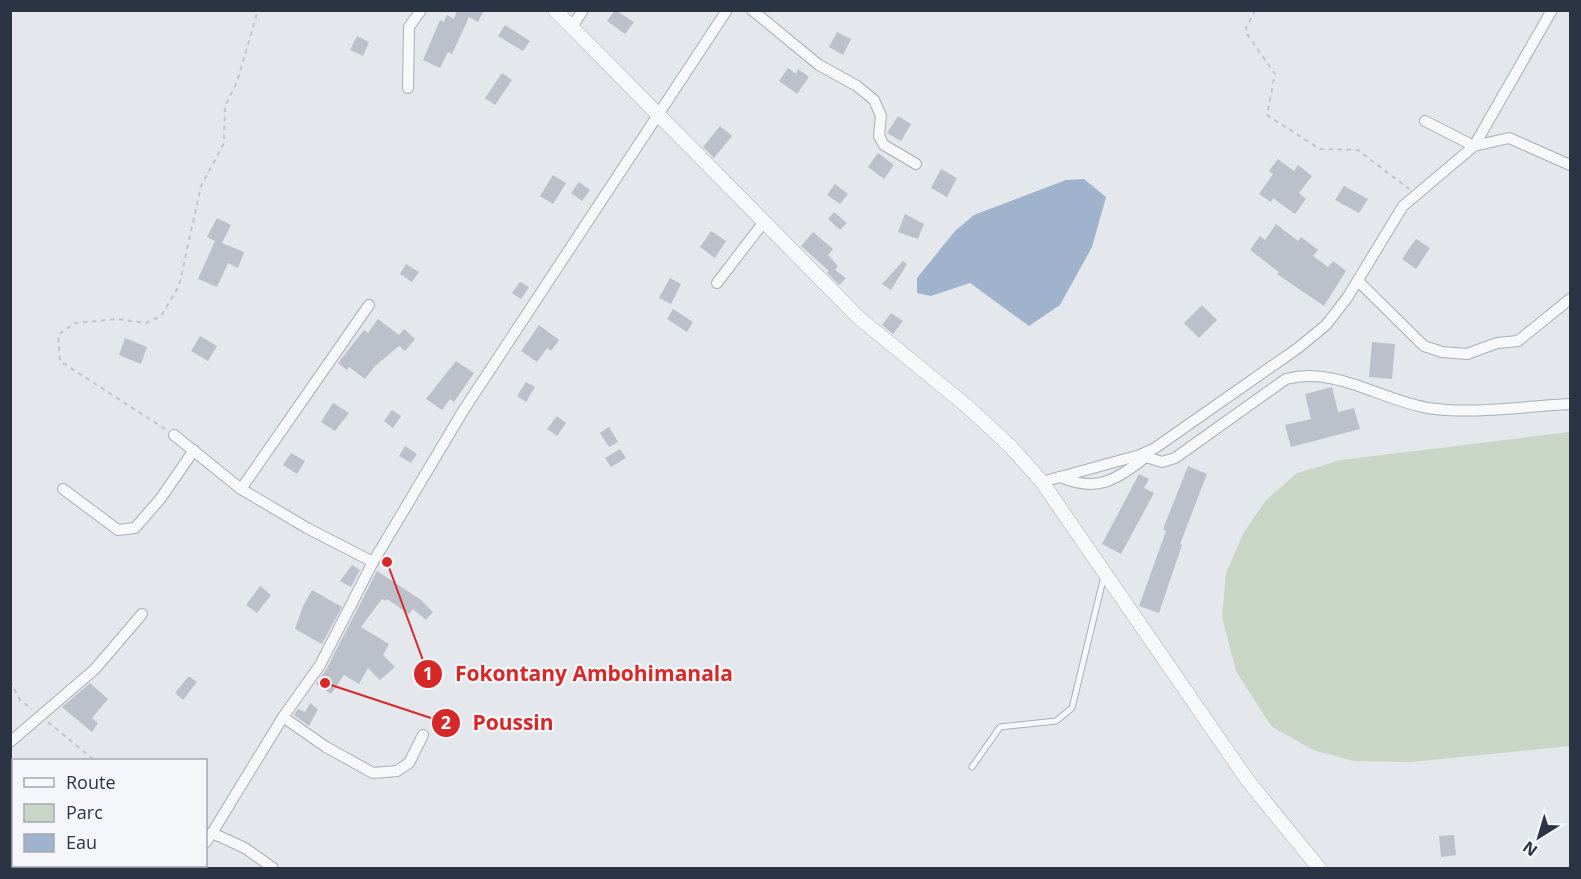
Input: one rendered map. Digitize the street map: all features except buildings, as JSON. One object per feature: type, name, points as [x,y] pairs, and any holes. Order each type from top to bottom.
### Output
[{"type":"street","points":[[408,88],[409,27],[421,10]]},
{"type":"street","points":[[555,10],[859,318],[968,407],[1011,447],[1042,482],[1248,781],[1319,868]]},
{"type":"street","points":[[572,27],[583,10]]},
{"type":"street","points":[[273,868],[245,848],[209,838],[284,717],[320,665],[373,562],[464,411],[660,117],[727,10]]},
{"type":"street","points":[[752,10],[819,65],[857,86],[874,100],[881,116],[879,136],[884,145],[916,164]]},
{"type":"street","points":[[1060,477],[1077,484],[1096,486],[1142,457],[1298,348],[1326,325],[1358,281],[1402,206],[1474,146],[1552,10]]},
{"type":"street","points":[[1425,121],[1474,146],[1509,138],[1569,167]]},
{"type":"street","points":[[717,283],[763,223]]},
{"type":"street","points":[[1358,281],[1424,346],[1442,352],[1467,354],[1497,343],[1518,341],[1570,298]]},
{"type":"street","points":[[241,489],[369,305]]},
{"type":"street","points":[[1042,482],[1142,457],[1162,462],[1175,458],[1286,379],[1306,374],[1327,376],[1426,408],[1459,411],[1570,404]]},
{"type":"street","points":[[174,435],[241,489],[307,528],[373,562]]},
{"type":"street","points":[[63,489],[118,530],[135,528],[161,498],[194,450]]},
{"type":"street","points":[[10,742],[81,683],[142,614]]},
{"type":"street","points":[[284,717],[326,747],[373,773],[397,771],[409,763],[423,735]]},
{"type":"lane","points":[[972,767],[1000,727],[1056,721],[1072,708],[1105,573]]},
{"type":"path","points":[[174,435],[60,361],[58,335],[75,323],[117,319],[146,323],[161,316],[179,286],[189,250],[201,186],[224,143],[225,106],[237,82],[258,10]]},
{"type":"path","points":[[1255,10],[1245,31],[1275,74],[1267,115],[1320,149],[1358,150],[1416,194]]},
{"type":"green space","points":[[1570,432],[1570,746],[1411,762],[1354,761],[1313,750],[1271,726],[1236,671],[1222,617],[1226,573],[1243,534],[1266,500],[1297,473],[1341,460]]},
{"type":"water","points":[[1084,179],[1106,197],[1092,247],[1060,305],[1029,326],[970,283],[931,296],[917,293],[917,278],[955,231],[974,215],[1066,180]]},
{"type":"place","name":"Fokontany Ambohimanala","points":[[387,562]]},
{"type":"place","name":"Poussin","points":[[325,683]]}]
